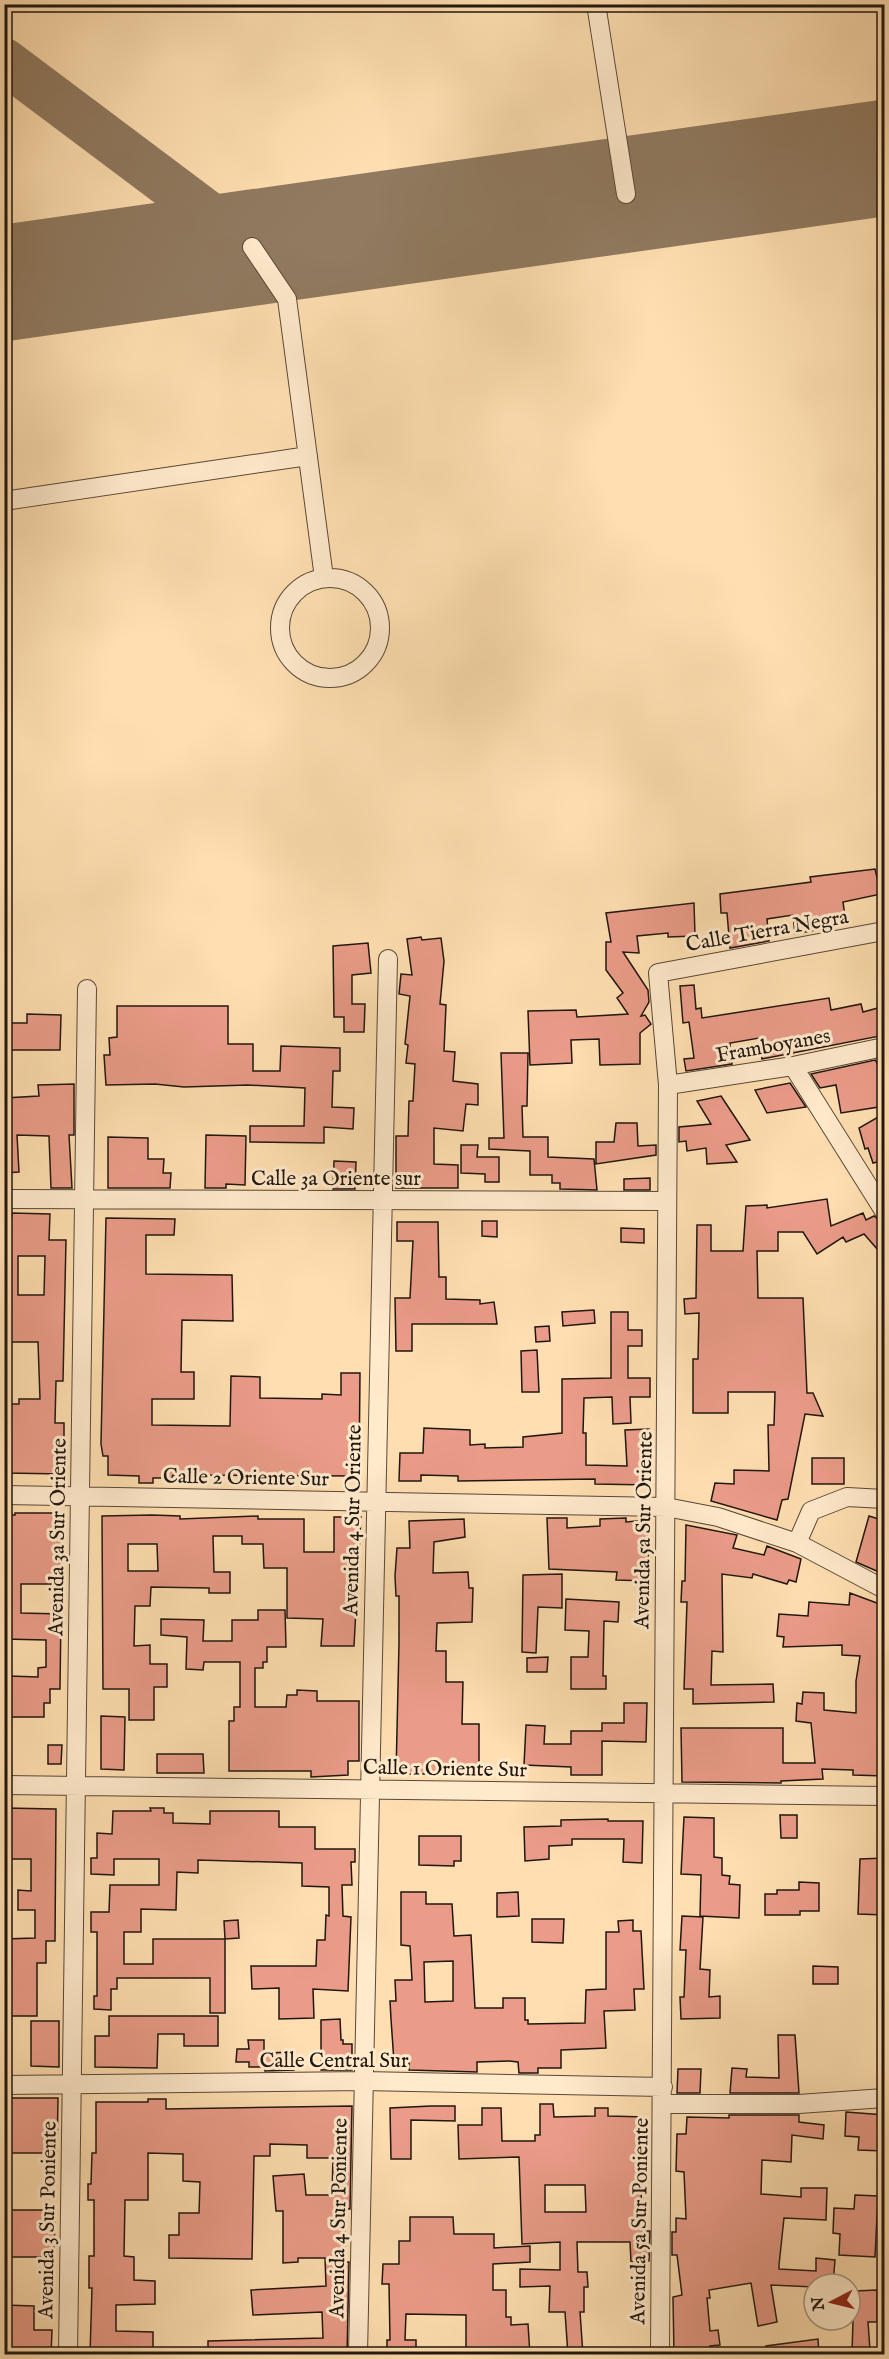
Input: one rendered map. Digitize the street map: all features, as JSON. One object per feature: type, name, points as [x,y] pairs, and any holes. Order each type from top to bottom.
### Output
[{"type":"street","points":[[596,4],[626,194]]},
{"type":"street","points":[[252,247],[287,299],[324,578]]},
{"type":"street","points":[[4,501],[308,456]]},
{"type":"street","points":[[324,578],[340,578],[361,589],[376,607],[380,622],[379,639],[373,653],[363,665],[350,674],[335,678],[318,676],[296,663],[282,641],[280,624],[284,608],[294,593],[308,583],[324,578]]},
{"type":"street","name":"Calle Tierra Negra","points":[[658,973],[885,932]]},
{"type":"street","name":"Avenida 4 Sur Oriente","points":[[363,2081],[388,959]]},
{"type":"street","name":"Avenida 5a Sur Oriente","points":[[658,973],[668,1085],[662,1793],[663,2096]]},
{"type":"street","name":"Avenida 3a Sur Oriente","points":[[71,2086],[87,989]]},
{"type":"street","name":"Framboyanes","points":[[668,1085],[793,1066],[885,1047]]},
{"type":"street","points":[[793,1066],[885,1211]]},
{"type":"street","name":"Calle 3a Oriente sur","points":[[4,1199],[667,1201]]},
{"type":"street","name":"Calle 2 Oriente Sur","points":[[4,1495],[666,1507],[718,1517],[797,1543],[885,1589]]},
{"type":"street","points":[[797,1543],[811,1511],[847,1497],[885,1499]]},
{"type":"street","name":"Calle 1 Oriente Sur","points":[[4,1785],[885,1796]]},
{"type":"street","name":"Calle Central Sur","points":[[4,2085],[363,2081],[799,2104],[885,2098]]},
{"type":"street","name":"Avenida 4 Sur Poniente","points":[[358,2355],[363,2081]]},
{"type":"street","name":"Avenida 3 Sur Poniente","points":[[68,2355],[71,2086]]},
{"type":"street","name":"Avenida 5a Sur Poniente","points":[[660,2355],[663,2096]]},
{"type":"building","points":[[875,869],[881,894],[843,902],[846,924],[795,934],[793,915],[767,919],[769,941],[730,948],[727,913],[721,913],[720,894],[811,882],[810,877]]},
{"type":"building","points":[[694,903],[695,936],[668,937],[668,933],[637,936],[639,953],[623,952],[648,990],[649,1002],[641,1016],[645,1015],[651,1024],[640,1033],[640,1064],[600,1065],[599,1039],[571,1040],[572,1063],[530,1065],[528,1011],[576,1010],[577,1017],[628,1014],[617,998],[623,993],[606,970],[606,942],[611,942],[606,913]]},
{"type":"building","points":[[421,937],[422,940],[441,938],[444,961],[440,1004],[446,1005],[444,1051],[455,1052],[453,1081],[478,1084],[478,1105],[466,1104],[463,1131],[434,1128],[434,1164],[458,1165],[458,1188],[396,1188],[396,1136],[408,1136],[409,1101],[413,1101],[415,1064],[406,1063],[408,1045],[405,1044],[410,996],[399,994],[401,974],[412,975],[407,939]]},
{"type":"building","points":[[368,943],[371,973],[352,975],[352,1004],[365,1004],[364,1032],[344,1032],[344,1017],[334,1017],[333,946]]},
{"type":"building","points":[[694,985],[696,1009],[701,1008],[702,1018],[829,998],[831,1010],[861,1004],[863,1012],[885,1006],[885,1035],[762,1059],[759,1038],[730,1043],[732,1064],[686,1071],[684,1059],[694,1058],[689,1022],[683,1023],[680,986]]},
{"type":"building","points":[[117,1006],[228,1006],[228,1044],[253,1044],[253,1071],[280,1071],[281,1046],[340,1048],[340,1071],[333,1071],[332,1107],[354,1108],[353,1129],[324,1127],[324,1143],[250,1142],[250,1126],[304,1126],[305,1088],[248,1085],[184,1087],[155,1084],[106,1085],[104,1055],[110,1055],[109,1038],[117,1037]]},
{"type":"building","points":[[27,1014],[61,1015],[60,1050],[8,1050],[7,1023],[27,1023]]},
{"type":"building","points":[[501,1053],[528,1053],[527,1106],[522,1106],[523,1137],[548,1137],[548,1157],[594,1159],[597,1190],[560,1189],[560,1183],[552,1183],[552,1175],[530,1175],[530,1151],[489,1149],[489,1138],[504,1138]]},
{"type":"building","points":[[875,1060],[885,1074],[885,1106],[841,1113],[836,1085],[820,1088],[811,1074]]},
{"type":"building","points":[[790,1083],[806,1107],[767,1113],[755,1090]]},
{"type":"building","points":[[74,1084],[74,1135],[69,1135],[72,1188],[51,1188],[49,1136],[17,1135],[19,1172],[4,1173],[4,1098],[39,1096],[38,1085]]},
{"type":"building","points":[[721,1096],[750,1140],[726,1145],[737,1162],[707,1164],[706,1148],[687,1151],[686,1141],[679,1142],[679,1127],[711,1124],[697,1101]]},
{"type":"building","points":[[885,1113],[885,1160],[873,1163],[868,1148],[865,1149],[859,1128]]},
{"type":"building","points":[[616,1123],[637,1123],[638,1146],[656,1145],[656,1155],[596,1164],[596,1142],[614,1142]]},
{"type":"building","points":[[206,1135],[246,1136],[245,1185],[226,1184],[226,1188],[205,1188]]},
{"type":"building","points":[[108,1137],[148,1138],[148,1159],[164,1159],[163,1173],[171,1173],[170,1188],[108,1188]]},
{"type":"building","points":[[461,1145],[478,1145],[477,1157],[499,1157],[499,1182],[485,1182],[485,1174],[461,1173]]},
{"type":"building","points":[[334,1161],[356,1162],[355,1189],[333,1189]]},
{"type":"building","points":[[650,1178],[650,1190],[624,1190],[624,1179]]},
{"type":"building","points":[[827,1199],[831,1226],[863,1213],[866,1220],[874,1216],[880,1221],[885,1231],[885,1258],[864,1234],[846,1242],[843,1237],[817,1254],[803,1232],[778,1232],[778,1251],[757,1251],[758,1298],[803,1298],[807,1393],[813,1393],[823,1416],[805,1414],[788,1499],[782,1500],[777,1520],[711,1501],[715,1483],[734,1484],[734,1470],[769,1471],[768,1425],[774,1425],[775,1392],[728,1392],[728,1413],[693,1413],[693,1359],[698,1359],[699,1313],[685,1314],[684,1299],[696,1298],[697,1225],[711,1225],[711,1251],[743,1251],[746,1206],[767,1205],[767,1208]]},
{"type":"building","points":[[12,1213],[50,1214],[49,1240],[66,1240],[63,1381],[56,1381],[55,1423],[64,1423],[64,1474],[4,1473],[7,1422],[4,1422],[4,1404],[19,1404],[19,1399],[40,1399],[38,1342],[4,1342],[4,1216],[12,1216]],"holes":[[[18,1256],[45,1256],[44,1295],[18,1295]]]},
{"type":"building","points":[[106,1218],[175,1219],[174,1235],[146,1235],[146,1274],[232,1275],[233,1321],[182,1320],[181,1372],[194,1372],[194,1399],[152,1399],[152,1425],[230,1426],[231,1376],[260,1377],[260,1398],[322,1399],[322,1394],[341,1395],[341,1373],[360,1373],[359,1476],[173,1475],[172,1478],[153,1478],[153,1483],[139,1483],[139,1476],[108,1475],[108,1456],[103,1456],[101,1444]]},
{"type":"building","points":[[482,1221],[497,1221],[497,1237],[482,1236]]},
{"type":"building","points":[[397,1222],[438,1222],[439,1277],[446,1277],[446,1299],[480,1300],[480,1304],[494,1302],[497,1324],[412,1324],[412,1351],[396,1351],[395,1298],[410,1298],[413,1241],[397,1241]]},
{"type":"building","points":[[621,1228],[644,1229],[644,1243],[621,1242]]},
{"type":"building","points":[[594,1310],[595,1323],[563,1326],[562,1312]]},
{"type":"building","points":[[611,1312],[628,1312],[628,1330],[642,1330],[642,1346],[628,1346],[628,1378],[650,1378],[650,1397],[630,1397],[631,1423],[613,1424],[612,1397],[584,1398],[583,1433],[586,1433],[586,1465],[627,1466],[625,1430],[649,1429],[650,1485],[595,1484],[595,1479],[458,1481],[458,1476],[421,1475],[421,1481],[399,1481],[400,1453],[423,1453],[424,1428],[470,1430],[470,1445],[485,1444],[485,1448],[523,1447],[523,1437],[562,1433],[562,1379],[611,1378]]},
{"type":"building","points":[[549,1326],[550,1341],[536,1342],[535,1327]]},
{"type":"building","points":[[537,1350],[539,1392],[522,1392],[521,1351]]},
{"type":"building","points":[[812,1458],[844,1458],[844,1484],[812,1484]]},
{"type":"building","points":[[15,1513],[61,1513],[60,1584],[21,1584],[21,1613],[61,1614],[60,1689],[50,1689],[50,1703],[44,1703],[44,1717],[8,1717],[9,1676],[38,1677],[38,1668],[46,1667],[46,1640],[4,1639],[4,1571],[8,1571],[9,1542],[4,1542],[4,1515],[15,1515]]},
{"type":"building","points":[[102,1516],[180,1516],[180,1519],[258,1516],[258,1519],[304,1519],[304,1552],[334,1552],[334,1517],[361,1517],[354,1646],[321,1646],[323,1619],[287,1618],[287,1568],[264,1568],[263,1544],[242,1544],[242,1536],[213,1536],[214,1572],[230,1572],[230,1593],[209,1593],[209,1588],[151,1587],[150,1606],[135,1606],[134,1646],[150,1645],[150,1664],[167,1664],[167,1687],[154,1687],[154,1720],[129,1720],[129,1689],[103,1689]],"holes":[[[128,1544],[157,1544],[158,1571],[128,1571]]]},
{"type":"building","points":[[869,1516],[885,1521],[885,1553],[879,1572],[856,1562]]},
{"type":"building","points":[[547,1518],[567,1518],[567,1528],[600,1526],[600,1519],[626,1518],[626,1522],[647,1520],[649,1581],[616,1580],[617,1572],[549,1569]]},
{"type":"building","points":[[464,1519],[465,1537],[434,1542],[433,1573],[468,1572],[469,1588],[473,1588],[472,1622],[437,1623],[436,1651],[446,1651],[446,1682],[463,1682],[462,1724],[479,1724],[479,1774],[396,1774],[399,1643],[399,1596],[396,1596],[395,1576],[397,1548],[410,1548],[409,1521]]},
{"type":"building","points":[[686,1525],[737,1535],[733,1548],[764,1555],[767,1546],[801,1559],[796,1582],[789,1580],[787,1584],[753,1574],[752,1578],[722,1574],[723,1652],[712,1651],[711,1685],[773,1684],[774,1702],[693,1704],[693,1689],[684,1689],[687,1602],[681,1602],[682,1581],[685,1581]]},
{"type":"building","points":[[562,1574],[562,1608],[538,1607],[536,1653],[522,1652],[523,1575]]},
{"type":"building","points":[[850,1593],[885,1606],[885,1669],[879,1667],[881,1711],[885,1711],[885,1776],[853,1775],[853,1770],[822,1769],[823,1779],[781,1781],[781,1783],[682,1782],[681,1728],[783,1728],[783,1763],[815,1763],[811,1723],[796,1721],[797,1703],[802,1704],[803,1692],[824,1693],[824,1710],[856,1713],[856,1681],[860,1656],[842,1655],[842,1645],[783,1647],[784,1637],[777,1636],[779,1614],[808,1616],[809,1602],[849,1605]]},
{"type":"building","points":[[566,1599],[619,1602],[618,1622],[604,1621],[603,1676],[606,1676],[606,1689],[571,1689],[571,1657],[588,1657],[589,1631],[565,1630]]},
{"type":"building","points":[[258,1610],[285,1610],[286,1647],[267,1647],[267,1662],[263,1662],[263,1668],[255,1668],[255,1707],[286,1707],[287,1695],[297,1695],[297,1690],[317,1691],[317,1701],[359,1701],[359,1761],[348,1761],[348,1775],[311,1777],[311,1771],[229,1771],[229,1721],[234,1721],[234,1707],[240,1707],[240,1662],[204,1662],[203,1670],[186,1669],[187,1637],[161,1635],[161,1619],[204,1620],[203,1641],[232,1641],[232,1620],[258,1620]]},
{"type":"building","points":[[548,1657],[547,1672],[527,1672],[527,1658]]},
{"type":"building","points":[[624,1703],[647,1703],[646,1742],[602,1741],[602,1775],[571,1775],[571,1767],[524,1765],[526,1725],[545,1726],[544,1744],[571,1744],[571,1731],[602,1731],[602,1723],[624,1723]]},
{"type":"building","points":[[101,1716],[125,1717],[124,1770],[101,1769]]},
{"type":"building","points":[[48,1745],[62,1745],[61,1764],[48,1764]]},
{"type":"building","points":[[157,1754],[203,1754],[204,1773],[157,1773]]},
{"type":"building","points":[[4,1808],[56,1809],[55,1941],[46,1941],[46,1963],[37,1963],[37,2016],[4,2016],[4,1939],[35,1938],[35,1910],[18,1910],[18,1890],[31,1891],[31,1859],[4,1859]]},
{"type":"building","points":[[150,1808],[164,1808],[164,1813],[173,1813],[173,1823],[210,1824],[210,1811],[279,1811],[279,1827],[315,1827],[315,1849],[355,1849],[355,1862],[351,1862],[352,1885],[342,1885],[343,1916],[351,1917],[348,1991],[313,1989],[314,2018],[279,2019],[279,1988],[252,1989],[251,1966],[316,1966],[317,1940],[325,1940],[326,1915],[329,1916],[329,1887],[302,1886],[302,1863],[198,1860],[198,1873],[177,1872],[176,1910],[141,1909],[141,1932],[124,1932],[124,1964],[153,1964],[153,1939],[225,1939],[225,2013],[210,2013],[210,1978],[117,1978],[117,1989],[111,1989],[111,2010],[94,2009],[94,1996],[97,1996],[97,1932],[91,1932],[91,1912],[109,1912],[110,1885],[159,1885],[159,1859],[114,1859],[114,1875],[91,1874],[91,1858],[97,1858],[97,1833],[112,1834],[113,1811],[151,1811]]},
{"type":"building","points":[[780,1815],[797,1815],[797,1838],[781,1838]]},
{"type":"building","points":[[684,1817],[714,1818],[714,1857],[722,1858],[722,1875],[730,1876],[729,1884],[740,1885],[739,1918],[700,1916],[701,1875],[681,1874]]},
{"type":"building","points":[[608,1819],[608,1821],[643,1821],[642,1863],[623,1862],[624,1839],[572,1839],[572,1845],[549,1846],[549,1859],[525,1861],[524,1827],[561,1826],[561,1820]]},
{"type":"building","points":[[419,1836],[461,1836],[461,1861],[454,1861],[454,1866],[419,1865]]},
{"type":"building","points":[[885,1858],[885,1915],[858,1914],[860,1859]]},
{"type":"building","points":[[799,1882],[819,1883],[819,1911],[800,1911],[800,1915],[765,1915],[765,1894],[777,1894],[777,1890],[799,1890]]},
{"type":"building","points":[[401,1892],[426,1892],[426,1904],[452,1904],[454,1936],[471,1935],[475,2008],[503,2008],[503,1998],[525,1998],[525,2020],[528,2020],[528,2024],[585,2023],[586,1990],[606,1989],[606,1932],[619,1932],[618,1921],[633,1920],[633,1931],[641,1931],[644,1989],[634,1989],[635,2010],[604,2011],[606,2048],[561,2050],[561,2068],[538,2068],[538,2073],[519,2073],[518,2062],[509,2061],[477,2062],[477,2072],[409,2070],[409,2062],[394,2062],[391,2019],[390,2001],[396,2001],[395,1980],[412,1980],[410,1946],[401,1945]],"holes":[[[453,1961],[453,2001],[425,2002],[424,1962]]]},
{"type":"building","points":[[518,1892],[519,1916],[497,1917],[497,1893]]},
{"type":"building","points":[[682,1916],[703,1917],[700,1969],[710,1970],[709,1997],[720,1996],[720,2018],[681,2019],[680,1997],[684,1997],[686,1950],[680,1950]]},
{"type":"building","points":[[532,1919],[564,1919],[563,1943],[532,1942]]},
{"type":"building","points":[[238,1920],[239,1938],[225,1939],[224,1921]]},
{"type":"building","points":[[813,1966],[838,1967],[838,1984],[813,1984]]},
{"type":"building","points":[[109,2016],[218,2016],[218,2046],[184,2046],[184,2034],[158,2034],[157,2068],[95,2067],[95,2036],[109,2036]]},
{"type":"building","points":[[340,2019],[341,2040],[343,2044],[352,2044],[352,2070],[321,2070],[321,2020]]},
{"type":"building","points":[[31,2021],[59,2021],[59,2067],[31,2066]]},
{"type":"building","points":[[778,2035],[795,2035],[799,2093],[730,2093],[732,2068],[747,2069],[746,2077],[779,2078]]},
{"type":"building","points":[[248,2040],[264,2040],[264,2053],[293,2052],[294,2070],[265,2071],[265,2067],[249,2067],[249,2062],[236,2062],[237,2049],[249,2049]]},
{"type":"building","points":[[678,2069],[701,2069],[700,2093],[677,2093]]},
{"type":"building","points":[[4,2098],[58,2098],[57,2153],[4,2153]]},
{"type":"building","points":[[148,2099],[166,2099],[166,2109],[352,2106],[350,2209],[345,2209],[345,2262],[349,2262],[347,2355],[208,2355],[208,2341],[323,2338],[322,2312],[253,2315],[251,2290],[326,2286],[325,2258],[298,2258],[298,2262],[283,2263],[283,2211],[276,2211],[273,2176],[304,2174],[306,2195],[332,2195],[333,2158],[307,2158],[307,2145],[270,2144],[270,2156],[254,2156],[252,2259],[169,2258],[169,2235],[179,2235],[179,2213],[199,2213],[200,2182],[183,2181],[183,2154],[148,2153],[148,2200],[125,2200],[124,2256],[134,2257],[134,2280],[155,2281],[155,2304],[116,2305],[116,2331],[153,2332],[153,2355],[90,2355],[92,2288],[89,2288],[89,2256],[94,2256],[94,2200],[88,2200],[88,2184],[91,2184],[92,2153],[96,2153],[96,2102],[148,2102]]},
{"type":"building","points":[[540,2104],[553,2104],[554,2117],[595,2116],[595,2108],[608,2108],[608,2116],[646,2117],[646,2189],[641,2189],[642,2231],[650,2231],[649,2261],[631,2262],[630,2242],[577,2242],[578,2272],[587,2272],[588,2287],[584,2287],[584,2312],[580,2312],[583,2355],[568,2355],[565,2312],[549,2312],[550,2286],[520,2287],[520,2269],[560,2270],[560,2242],[522,2244],[519,2157],[459,2159],[458,2125],[482,2125],[482,2108],[501,2108],[502,2141],[535,2141],[535,2135],[540,2135]],"holes":[[[545,2185],[585,2185],[586,2212],[545,2212]]]},
{"type":"building","points":[[455,2106],[455,2121],[411,2120],[411,2159],[391,2159],[390,2108]]},
{"type":"building","points":[[846,2112],[885,2115],[885,2151],[858,2150],[859,2137],[845,2136]]},
{"type":"building","points":[[729,2115],[799,2115],[799,2122],[824,2125],[823,2139],[792,2135],[791,2162],[762,2160],[761,2194],[801,2197],[801,2188],[827,2188],[826,2220],[784,2218],[779,2269],[816,2271],[816,2258],[835,2260],[834,2272],[802,2272],[802,2286],[771,2285],[777,2322],[758,2326],[751,2283],[709,2290],[710,2298],[707,2298],[710,2331],[718,2330],[720,2345],[710,2346],[711,2355],[674,2355],[673,2297],[682,2295],[677,2255],[672,2255],[672,2232],[676,2232],[676,2218],[686,2219],[684,2172],[676,2171],[677,2134],[686,2134],[687,2117],[729,2118]]},
{"type":"building","points":[[855,2195],[878,2196],[875,2257],[839,2255],[840,2234],[833,2233],[834,2208],[854,2209]]},
{"type":"building","points":[[4,2210],[55,2210],[54,2257],[4,2257]]},
{"type":"building","points":[[410,2217],[453,2217],[454,2234],[494,2234],[494,2248],[530,2246],[530,2262],[493,2264],[493,2290],[506,2290],[506,2317],[511,2317],[511,2325],[528,2324],[530,2355],[466,2355],[466,2315],[406,2314],[405,2340],[416,2340],[416,2355],[387,2355],[387,2340],[390,2340],[389,2284],[382,2284],[383,2264],[399,2264],[399,2241],[410,2241]]},
{"type":"building","points":[[877,2290],[877,2322],[868,2322],[870,2350],[852,2352],[853,2332],[862,2332],[862,2291]]},
{"type":"building","points":[[4,2305],[34,2306],[34,2330],[52,2330],[51,2355],[4,2354]]},
{"type":"building","points":[[818,2339],[819,2355],[767,2355],[766,2346]]},
{"type":"taxiway","points":[[4,61],[252,247]]},
{"type":"runway","points":[[4,283],[884,158]]}]
